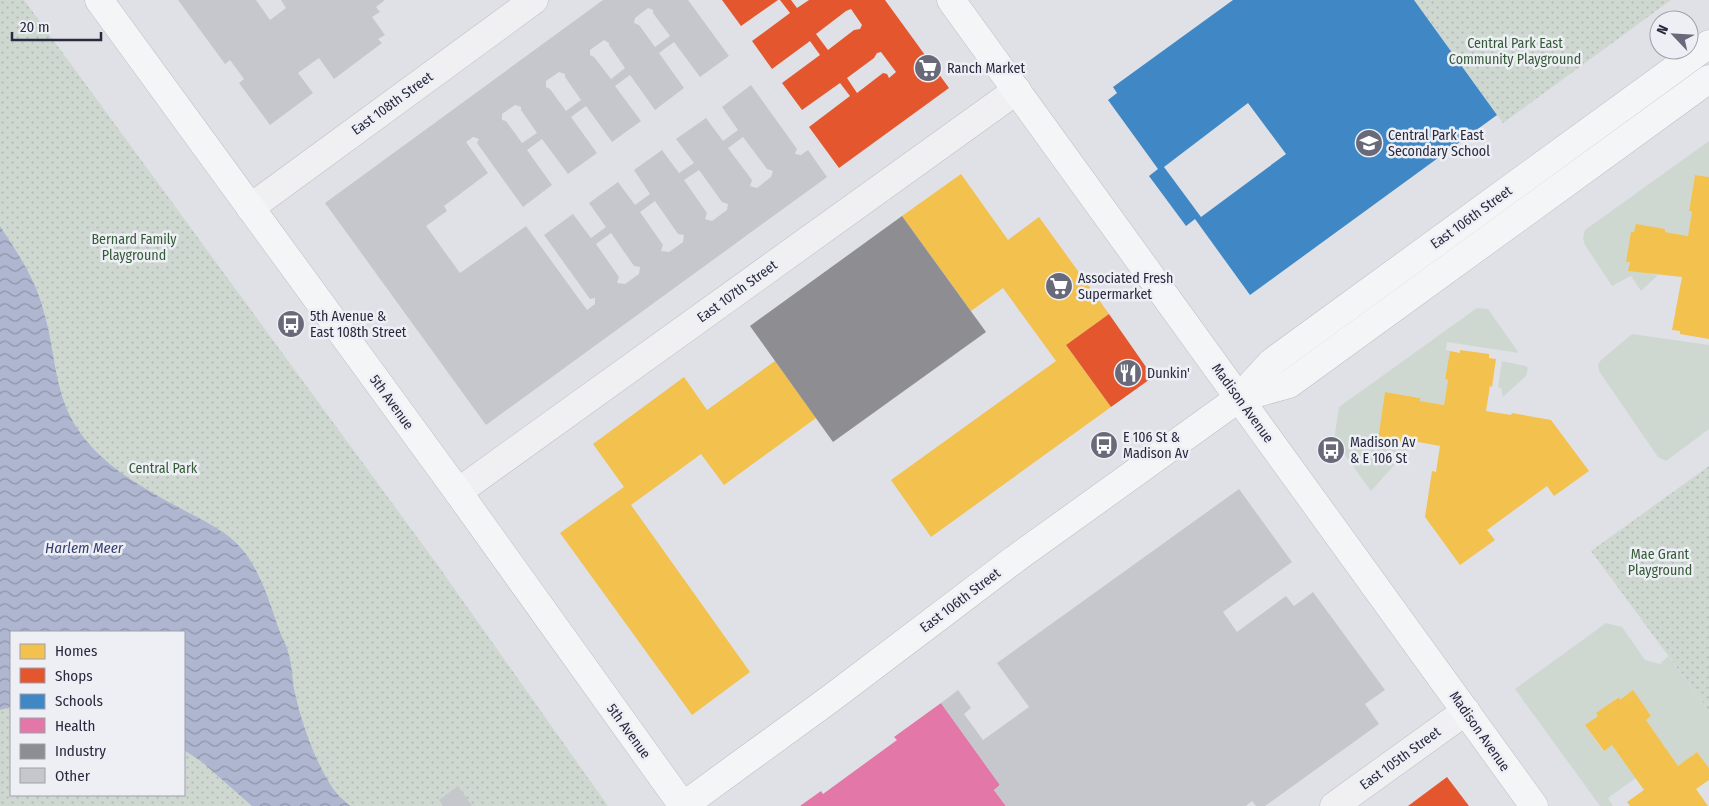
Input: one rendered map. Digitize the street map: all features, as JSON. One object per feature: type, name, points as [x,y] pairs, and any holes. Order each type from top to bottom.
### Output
[{"type":"main road","name":"5th Avenue","points":[[99,0],[458,492],[683,806]]},
{"type":"main road","name":"Madison Avenue","points":[[951,0],[1534,806]]},
{"type":"main road","name":"East 106th Street","points":[[683,806],[830,699],[1015,559],[1239,398],[1272,362],[1709,44]]},
{"type":"main road","name":"East 106th Street","points":[[1239,398],[1289,384],[1709,79]]},
{"type":"street","name":"East 108th Street","points":[[250,208],[534,0]]},
{"type":"street","name":"East 107th Street","points":[[458,492],[1017,90]]},
{"type":"street","name":"East 105th Street","points":[[1334,806],[1466,711]]},
{"type":"green space","name":"Central Park","points":[[0,0],[24,0],[439,567],[608,806],[0,806]]},
{"type":"green space","name":"Central Park East Community Playground","points":[[1414,0],[1671,0],[1657,10],[1649,10],[1649,16],[1503,123]]},
{"type":"green space","points":[[1709,141],[1709,177],[1695,175],[1689,211],[1692,212],[1688,236],[1665,232],[1665,229],[1636,225],[1629,270],[1658,275],[1641,291],[1631,276],[1612,286],[1585,245],[1583,239],[1585,230]]},
{"type":"green space","points":[[1477,308],[1488,309],[1519,353],[1447,342],[1446,350],[1450,351],[1445,379],[1448,380],[1444,405],[1420,401],[1420,398],[1385,392],[1378,439],[1413,444],[1371,491],[1334,440],[1339,407]]},
{"type":"green space","points":[[1632,334],[1709,345],[1709,429],[1666,461],[1658,457],[1599,371],[1598,365],[1601,360]]},
{"type":"green space","points":[[1502,361],[1528,368],[1526,376],[1503,397],[1501,388],[1498,387]]},
{"type":"green space","name":"Mae Grant Playground","points":[[1709,466],[1709,711],[1591,551]]},
{"type":"green space","points":[[1606,623],[1622,627],[1645,660],[1660,664],[1668,656],[1709,711],[1709,768],[1697,752],[1678,766],[1646,720],[1651,716],[1633,691],[1620,700],[1618,697],[1597,713],[1598,716],[1585,725],[1603,751],[1612,745],[1636,778],[1608,798],[1613,806],[1600,806],[1515,689]]},
{"type":"water","name":"Harlem Meer","points":[[0,226],[25,266],[40,298],[64,402],[79,431],[100,455],[125,475],[221,531],[238,545],[253,565],[264,587],[287,649],[297,702],[304,727],[319,765],[338,795],[350,806],[252,806],[202,762],[185,751],[185,631],[10,631],[10,707],[0,710]]},
{"type":"building: Homes","points":[[961,174],[1008,240],[1039,217],[1109,314],[1066,345],[1111,407],[931,537],[891,480],[1056,361],[1003,288],[971,311],[902,216]]},
{"type":"building: Homes","points":[[1695,175],[1709,177],[1709,339],[1680,334],[1680,331],[1672,330],[1682,277],[1628,271],[1630,262],[1626,262],[1631,232],[1634,232],[1636,224],[1665,229],[1665,232],[1688,236],[1692,212],[1689,211]]},
{"type":"building: Homes","points":[[1460,350],[1489,354],[1489,358],[1496,359],[1486,411],[1511,415],[1512,413],[1551,420],[1589,471],[1554,496],[1547,486],[1487,530],[1495,540],[1460,565],[1425,517],[1432,471],[1436,472],[1440,446],[1413,441],[1413,444],[1378,439],[1385,392],[1420,398],[1420,401],[1444,405],[1448,380],[1445,379],[1450,351],[1460,353]]},
{"type":"building: Homes","points":[[775,361],[816,418],[724,485],[701,454],[631,505],[750,672],[692,715],[560,533],[624,487],[593,444],[684,377],[707,410]]},
{"type":"building: Homes","points":[[1633,690],[1651,716],[1646,720],[1678,766],[1697,752],[1709,768],[1709,780],[1696,789],[1708,806],[1630,806],[1627,802],[1644,790],[1612,745],[1604,751],[1585,725],[1598,716],[1596,713],[1619,697],[1620,700]]},
{"type":"building: Shops","points":[[722,0],[778,0],[741,26]]},
{"type":"building: Shops","points":[[780,0],[791,0],[797,8],[809,0],[885,0],[949,88],[839,168],[809,127],[850,96],[840,83],[802,110],[782,83],[820,55],[810,41],[772,69],[752,41],[790,13]],"holes":[[[851,9],[862,25],[860,29],[854,30],[828,50],[816,34]],[[881,52],[896,72],[889,78],[887,74],[883,73],[857,93],[847,78],[874,58],[877,53]]]},
{"type":"building: Shops","points":[[1109,314],[1153,377],[1111,407],[1066,345]]},
{"type":"building: Shops","points":[[1447,777],[1469,806],[1408,806]]},
{"type":"building: Schools","name":"Central Park East Secondary School","points":[[1233,0],[1414,0],[1497,115],[1250,295],[1195,219],[1186,226],[1149,176],[1158,169],[1108,100],[1117,93],[1113,87]],"holes":[[[1248,103],[1286,154],[1201,217],[1164,167]]]},
{"type":"building: Health","points":[[941,703],[1000,785],[994,790],[1006,806],[800,806],[821,791],[823,794],[897,740],[894,737]]},
{"type":"building: Industry","points":[[902,216],[986,332],[833,442],[750,326]]},
{"type":"building: Other","points":[[178,0],[256,0],[270,20],[286,8],[281,0],[385,0],[376,7],[380,12],[372,17],[385,35],[378,39],[382,43],[334,79],[319,58],[298,73],[313,93],[270,125],[239,83],[244,79],[230,60],[225,64]]},
{"type":"building: Other","points":[[603,0],[688,0],[729,56],[700,77],[674,42],[659,53],[684,88],[655,110],[630,75],[615,86],[641,121],[612,142],[586,106],[571,117],[597,153],[568,174],[542,139],[527,150],[552,185],[523,207],[477,143],[479,139],[473,137],[466,142],[488,173],[444,206],[447,211],[426,226],[460,273],[526,226],[587,310],[595,304],[595,298],[590,299],[544,235],[573,214],[591,238],[606,227],[589,203],[618,182],[635,205],[650,194],[634,170],[662,150],[679,173],[694,163],[676,139],[706,118],[723,141],[738,130],[722,107],[751,85],[797,149],[795,154],[801,155],[808,150],[827,177],[486,425],[325,203]],"holes":[[[648,8],[653,10],[653,13],[670,36],[655,47],[639,25],[634,23],[635,18]],[[604,40],[609,43],[625,68],[611,79],[594,57],[590,55],[590,50]],[[559,72],[565,74],[565,77],[581,100],[566,111],[550,89],[546,87],[546,81]],[[515,105],[521,107],[521,110],[537,133],[522,143],[506,121],[502,120],[502,114]],[[743,137],[767,169],[773,171],[771,177],[757,188],[750,186],[752,180],[728,148]],[[699,170],[722,202],[728,204],[727,210],[712,221],[705,219],[707,213],[684,180]],[[655,201],[678,234],[684,235],[683,242],[669,252],[661,251],[663,245],[640,212]],[[611,233],[634,266],[640,267],[639,274],[625,284],[617,283],[619,277],[596,244]]]},
{"type":"building: Other","points":[[1239,489],[1292,562],[1223,612],[1237,632],[1286,596],[1294,606],[1313,592],[1385,690],[1365,704],[1379,724],[1265,806],[1256,806],[1252,801],[1246,806],[1006,806],[994,790],[1000,785],[941,703],[958,690],[971,708],[964,714],[983,740],[1029,707],[997,663]]},
{"type":"building: Other","points":[[458,786],[472,806],[443,806],[439,800]]},
{"type":"place","name":"Ranch Market","points":[[928,68]]},
{"type":"place","name":"Central Park East Secondary School","points":[[1369,143]]},
{"type":"place","name":"Associated Fresh Supermarket","points":[[1059,286]]},
{"type":"place","name":"5th Avenue & East 108th Street","points":[[291,324]]},
{"type":"place","name":"Dunkin'","points":[[1128,373]]},
{"type":"place","name":"E 106 St & Madison Av","points":[[1104,445]]},
{"type":"place","name":"Madison Av & E 106 St","points":[[1331,450]]},
{"type":"park label","name":"Bernard Family Playground","points":[[134,248]]}]
